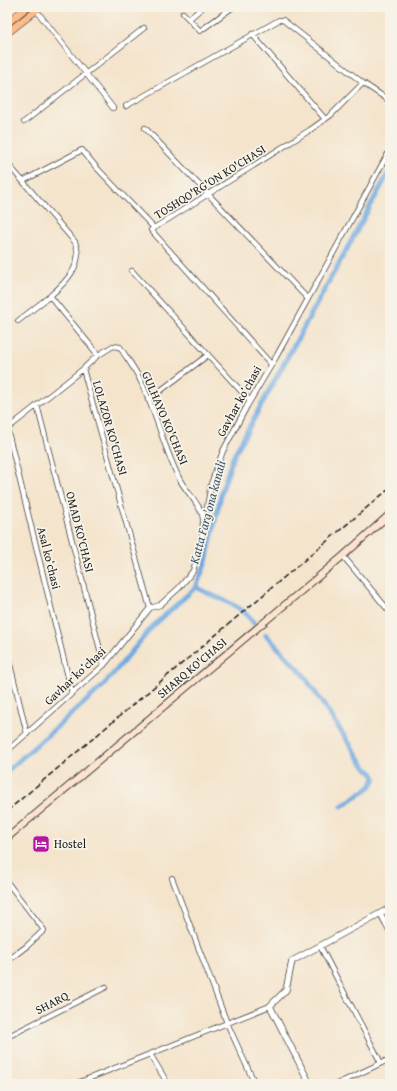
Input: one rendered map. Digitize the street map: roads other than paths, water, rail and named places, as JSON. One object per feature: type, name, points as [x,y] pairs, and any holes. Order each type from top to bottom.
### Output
[{"type":"highway","points":[[7,23],[27,7]]},
{"type":"highway","points":[[7,34],[38,9]]},
{"type":"main road","name":"SHARQ KO'CHASI","points":[[7,838],[343,556],[390,514]]},
{"type":"street","points":[[189,19],[203,7]]},
{"type":"street","points":[[183,13],[200,31],[232,7]]},
{"type":"street","points":[[38,9],[113,108]]},
{"type":"street","points":[[126,106],[275,21],[282,20],[363,83],[390,101]]},
{"type":"street","points":[[24,122],[144,28]]},
{"type":"street","points":[[252,34],[325,119]]},
{"type":"street","name":"TOSHQO'RG'ON KO'CHASI","points":[[271,364],[151,230],[331,115],[363,83]]},
{"type":"street","points":[[145,128],[308,299]]},
{"type":"street","points":[[23,181],[82,150],[96,167],[154,228]]},
{"type":"street","name":"Gavhar koʻchasi","points":[[7,751],[104,665],[150,608],[160,605],[179,588],[193,571],[202,539],[203,520],[207,508],[211,484],[223,451],[390,150]]},
{"type":"street","points":[[7,163],[75,242],[78,248],[77,260],[73,272],[62,286],[18,322]]},
{"type":"street","points":[[132,271],[250,401]]},
{"type":"street","points":[[50,296],[95,351],[97,356]]},
{"type":"street","name":"GULHAYO KO'CHASI","points":[[97,356],[113,346],[120,348],[142,383],[180,481],[197,506],[203,520]]},
{"type":"street","points":[[148,400],[208,355]]},
{"type":"street","name":"LOLAZOR KO'CHASI","points":[[97,356],[83,369],[150,608]]},
{"type":"street","points":[[7,428],[83,369]]},
{"type":"street","name":"OMAD KO'CHASI","points":[[37,405],[104,665]]},
{"type":"street","name":"Asal koʻchasi","points":[[7,428],[72,693]]},
{"type":"street","points":[[384,519],[390,527]]},
{"type":"street","points":[[343,556],[390,612]]},
{"type":"street","points":[[7,652],[26,734]]},
{"type":"street","points":[[172,878],[227,1023],[255,1084]]},
{"type":"street","points":[[7,882],[44,930],[27,946],[7,961]]},
{"type":"street","points":[[75,1084],[270,1006],[286,990],[292,961],[390,908]]},
{"type":"street","points":[[380,913],[390,932]]},
{"type":"street","points":[[320,946],[381,1063]]},
{"type":"street","name":"SHARQ","points":[[7,1037],[106,987]]},
{"type":"street","points":[[270,1006],[310,1084]]},
{"type":"street","points":[[150,1054],[168,1084]]},
{"type":"street","points":[[337,1084],[390,1059]]},
{"type":"waterway","name":"Katta Farg'ona kanali","points":[[7,771],[102,687],[153,626],[196,587],[206,562],[222,490],[234,455],[390,170]]},
{"type":"waterway","points":[[196,587],[235,606],[244,612],[254,623]]},
{"type":"waterway","points":[[266,635],[303,674],[365,767],[373,774],[375,778],[371,786],[342,806]]},
{"type":"railway","points":[[7,811],[390,488]]},
{"type":"place","name":"Hostel","points":[[41,844]]}]
